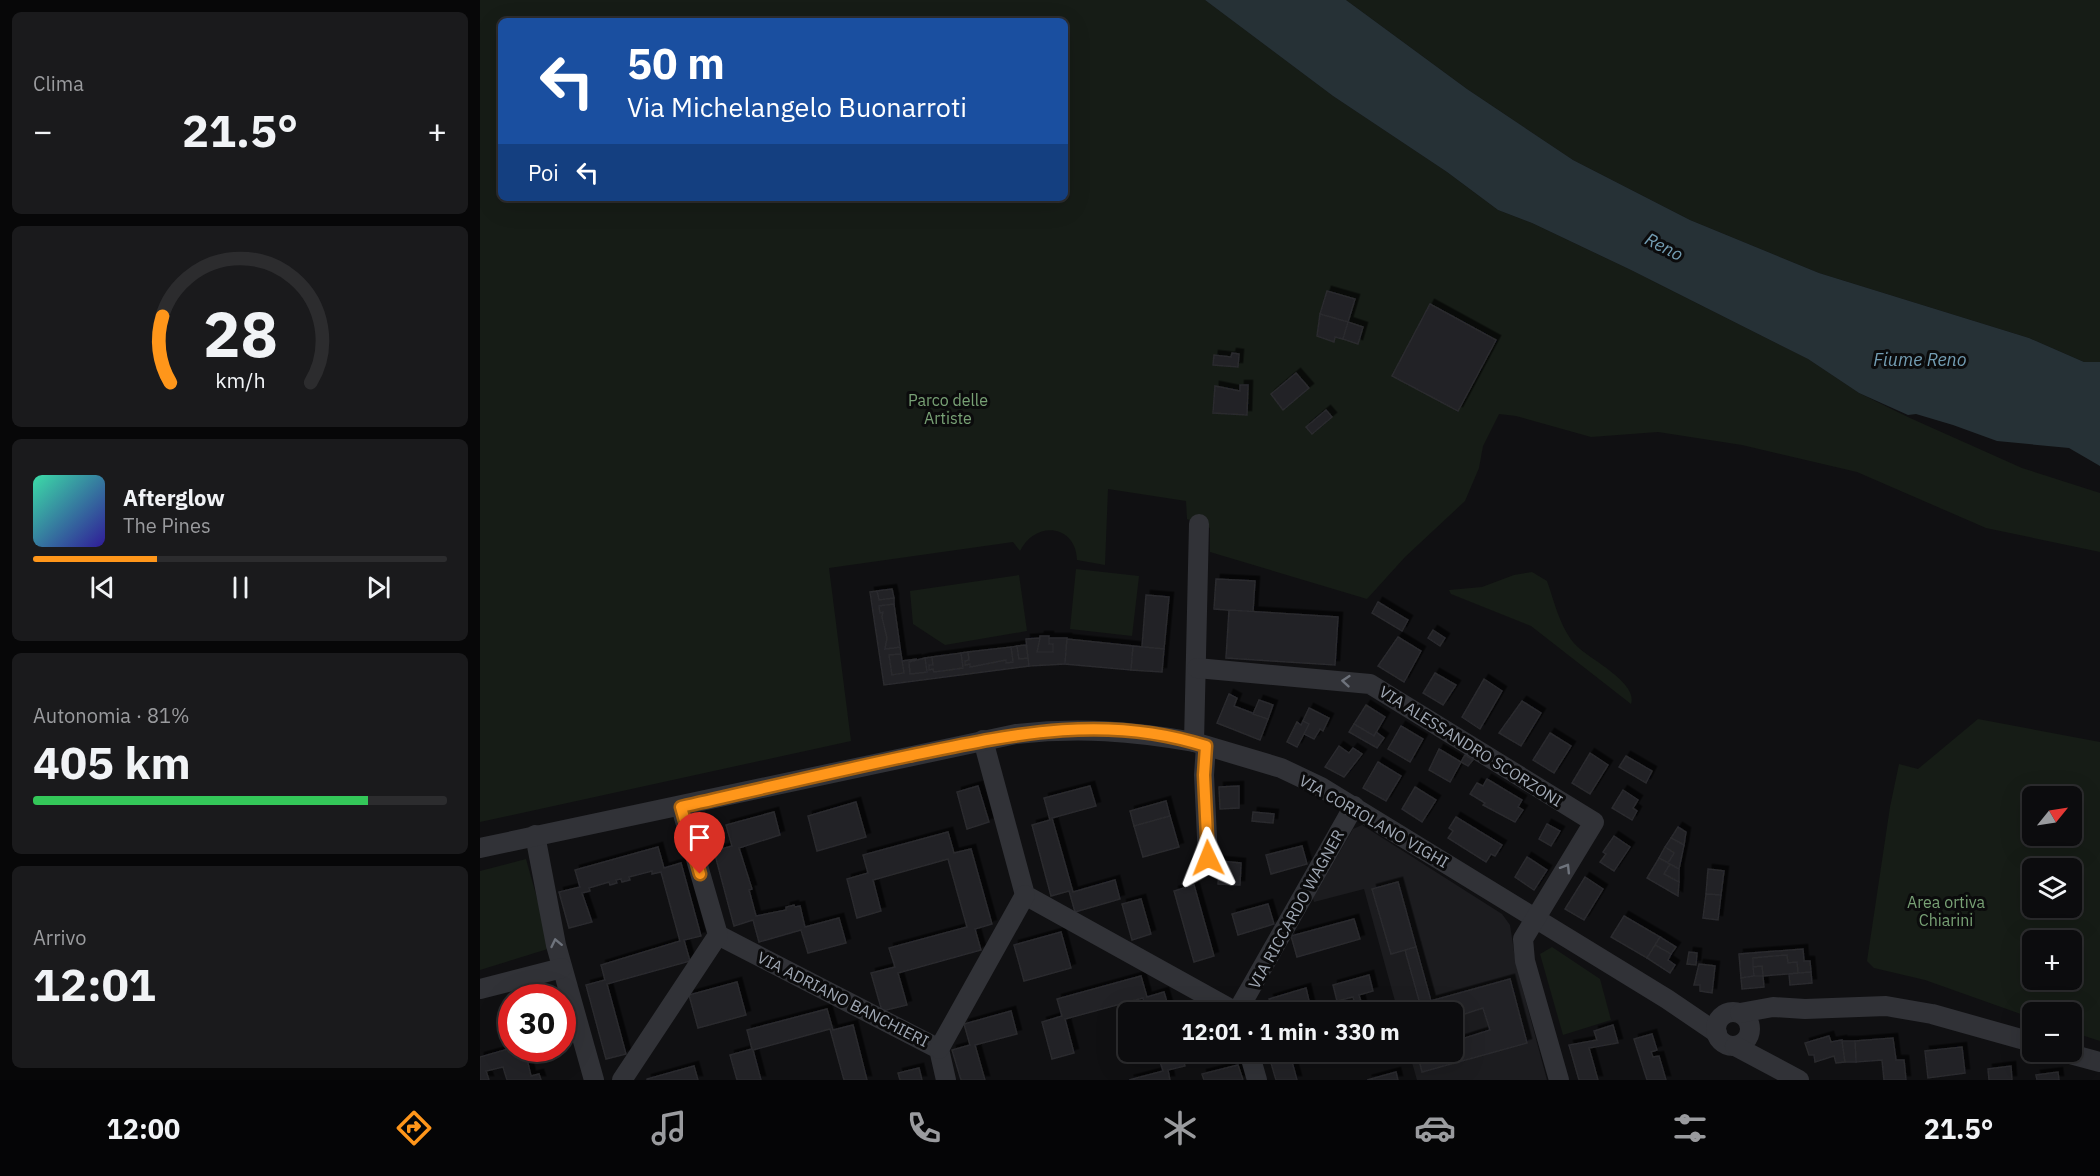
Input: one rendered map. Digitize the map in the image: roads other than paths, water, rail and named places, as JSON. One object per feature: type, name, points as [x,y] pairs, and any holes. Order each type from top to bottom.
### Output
[{"type":"street","points":[[1199,524],[1197,668],[1208,858]]},
{"type":"street","name":"VIA ALESSANDRO SCORZONI","points":[[1197,668],[1370,684],[1594,822],[1535,918]]},
{"type":"street","name":"VIA CORIOLANO VIGHI","points":[[480,848],[1016,734],[1090,729],[1140,733],[1200,744],[1281,768],[1354,806],[1668,1000],[1717,1033]]},
{"type":"street","points":[[939,1049],[1025,894],[983,740]]},
{"type":"street","name":"VIA RICCARDO WAGNER","points":[[1243,1002],[1354,806]]},
{"type":"street","points":[[622,1080],[718,934],[681,807]]},
{"type":"street","points":[[535,835],[562,968],[594,1080]]},
{"type":"street","points":[[1025,894],[1219,1002]]},
{"type":"street","points":[[1535,918],[1523,939],[1523,950],[1559,1080]]},
{"type":"street","name":"VIA ADRIANO BANCHIERI","points":[[718,934],[939,1049],[946,1080]]},
{"type":"street","points":[[480,989],[562,968]]},
{"type":"street","name":"VIA CORIOLANO VIGHI","points":[[1668,1000],[1732,1014]]},
{"type":"street","points":[[1805,1009],[1766,1019],[1745,1037],[1724,1043],[1717,1033],[1718,1023],[1732,1014],[1773,1007],[1805,1009],[1872,1005],[1903,1008],[2022,1039]]},
{"type":"street","points":[[1732,1014],[1749,1022],[1745,1037]]},
{"type":"street","points":[[1745,1037],[1797,1079]]},
{"type":"street","points":[[2082,1057],[2100,1062]]},
{"type":"street","points":[[1252,1062],[1257,1080]]},
{"type":"water","name":"Fiume Reno","points":[[1205,0],[1346,0],[1467,89],[1573,160],[1690,220],[1819,273],[2029,338],[2084,362],[2100,362],[2100,466],[2069,448],[1997,441],[1916,414],[1908,415],[1859,393],[1808,359],[1631,270],[1532,223],[1498,210],[1447,172],[1333,96]]},
{"type":"water label","name":"Reno","points":[[1664,247]]},
{"type":"park label","name":"Parco delle Artiste","points":[[948,409]]},
{"type":"park label","name":"Area ortiva Chiarini","points":[[1946,911]]}]
